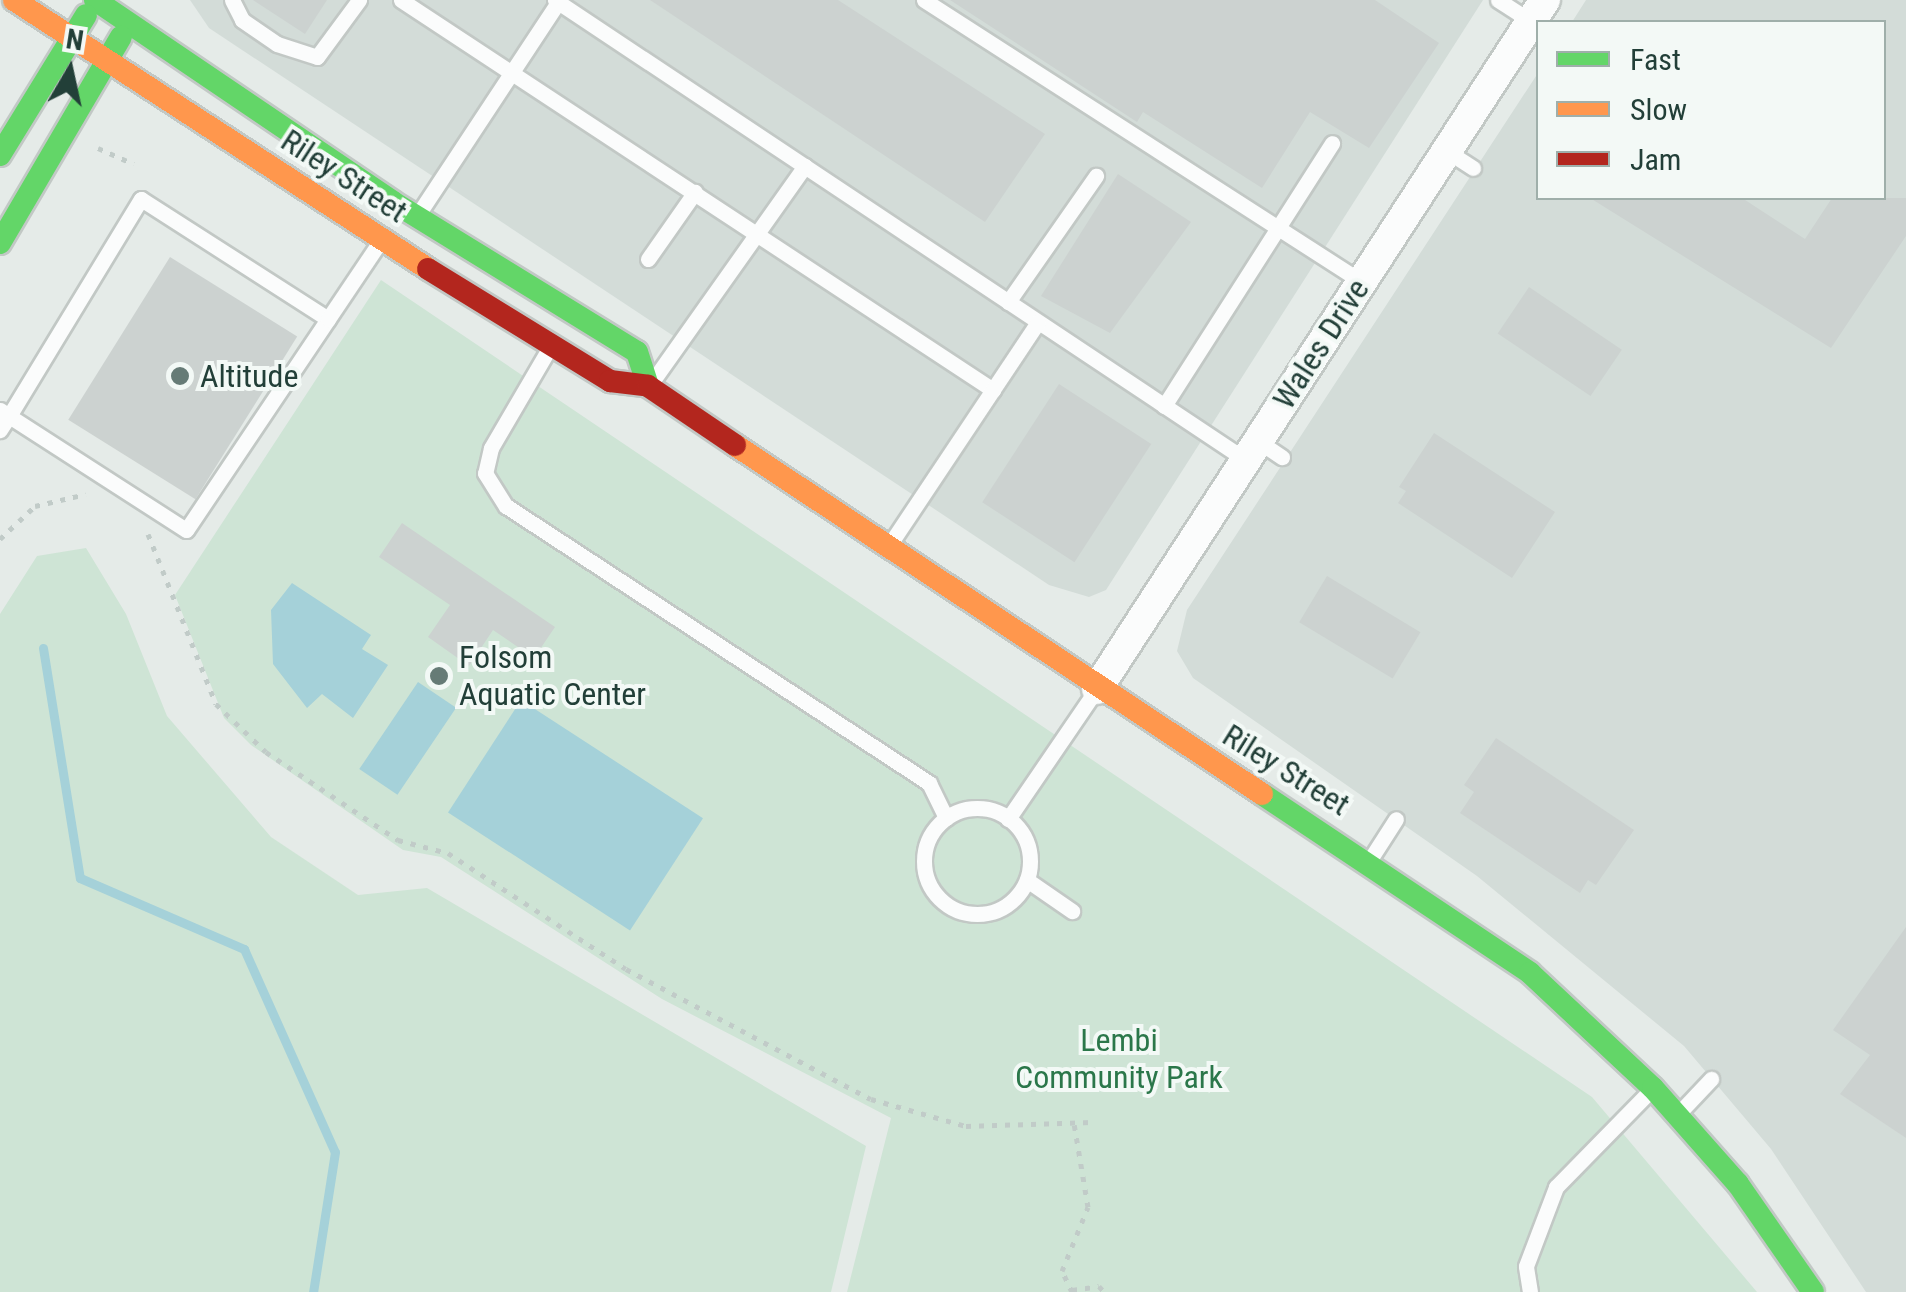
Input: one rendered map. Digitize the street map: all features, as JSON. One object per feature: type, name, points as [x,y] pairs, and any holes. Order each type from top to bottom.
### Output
[{"type":"main road","name":"Riley Street","points":[[14,0],[381,240],[610,380],[648,386],[1097,689],[1369,861],[1530,974],[1653,1088],[1738,1184],[1813,1292]]},
{"type":"main road","name":"Riley Street","points":[[97,0],[416,217],[636,352],[648,386]]},
{"type":"main road","points":[[0,155],[70,36],[97,0]]},
{"type":"main road","points":[[0,243],[108,63],[127,24],[130,0]]},
{"type":"street","name":"Wales Drive","points":[[1097,689],[1262,453],[1362,282],[1538,16]]},
{"type":"lane","points":[[232,0],[242,20],[277,44],[317,57],[327,49],[359,0]]},
{"type":"lane","points":[[401,0],[993,390]]},
{"type":"lane","points":[[924,0],[1362,282]]},
{"type":"lane","points":[[1498,0],[1538,16]]},
{"type":"lane","points":[[416,217],[556,1],[1164,406],[1262,453]]},
{"type":"lane","points":[[1164,406],[1332,142]]},
{"type":"lane","points":[[1446,151],[1473,168]]},
{"type":"lane","points":[[648,386],[805,166]]},
{"type":"lane","points":[[1008,302],[1096,176]]},
{"type":"lane","points":[[648,260],[695,192]]},
{"type":"lane","points":[[328,319],[140,199],[3,419],[186,530],[328,319],[381,240]]},
{"type":"lane","points":[[888,547],[1038,322]]},
{"type":"lane","points":[[553,342],[491,448],[486,473],[506,506],[929,783],[946,818]]},
{"type":"lane","points":[[1008,819],[1097,689]]},
{"type":"lane","points":[[978,808],[1008,819],[1028,846],[1026,880],[1004,907],[987,914],[938,898],[925,847],[946,818],[978,808]]},
{"type":"lane","points":[[1369,861],[1396,819]]},
{"type":"lane","points":[[1026,880],[1072,911]]},
{"type":"lane","points":[[1677,1115],[1711,1079]]},
{"type":"lane","points":[[1530,1292],[1526,1266],[1556,1187],[1653,1088]]},
{"type":"path","points":[[93,145],[134,164]]},
{"type":"path","points":[[0,539],[35,506],[67,493],[100,498]]},
{"type":"path","points":[[142,528],[216,704],[266,752],[366,820],[398,840],[448,853],[626,969],[871,1100],[966,1126],[1092,1122]]},
{"type":"path","points":[[1074,1123],[1088,1207],[1062,1271],[1072,1291],[1104,1292]]},
{"type":"shaded area","points":[[190,0],[1483,0],[1106,590],[1089,597],[1049,585],[209,28]]},
{"type":"shaded area","points":[[1586,0],[1906,0],[1906,1292],[1866,1292],[1771,1149],[1684,1046],[1477,876],[1193,678],[1177,651],[1187,610],[1536,76],[1536,200],[1886,200],[1886,20],[1573,20]]},
{"type":"green space","name":"Lembi Community Park","points":[[381,280],[1592,1097],[1757,1292],[847,1292],[891,1118],[662,999],[441,857],[403,850],[251,745],[224,718],[175,595]]},
{"type":"green space","points":[[86,548],[126,614],[167,716],[271,837],[358,895],[427,888],[866,1146],[831,1292],[0,1292],[0,614],[37,556]]},
{"type":"water","points":[[292,583],[371,635],[362,649],[388,665],[353,718],[322,694],[307,708],[273,664],[271,610]]},
{"type":"water","points":[[418,682],[456,708],[397,795],[359,769]]},
{"type":"water","points":[[521,700],[703,818],[630,931],[448,812]]},
{"type":"building","points":[[253,0],[327,0],[305,34]]},
{"type":"building","points":[[650,0],[838,0],[1045,134],[985,222]]},
{"type":"building","points":[[950,0],[1375,0],[1439,43],[1369,148],[1310,112],[1262,188],[1143,112],[1137,122]]},
{"type":"building","points":[[1118,174],[1191,222],[1110,333],[1041,296]]},
{"type":"building","points":[[1906,198],[1906,236],[1831,348],[1593,200],[1745,200],[1805,239],[1831,200]]},
{"type":"building","name":"Altitude","points":[[170,257],[297,336],[195,499],[68,420]]},
{"type":"building","points":[[1529,287],[1622,350],[1591,396],[1498,333]]},
{"type":"building","points":[[1059,384],[1151,444],[1074,562],[982,502]]},
{"type":"building","points":[[1434,433],[1555,512],[1512,578],[1398,503],[1406,491],[1399,487]]},
{"type":"building","points":[[402,523],[555,627],[534,658],[493,630],[469,666],[428,637],[450,605],[379,557]]},
{"type":"building","points":[[1327,576],[1420,632],[1393,678],[1299,622]]},
{"type":"building","points":[[1496,738],[1634,830],[1596,885],[1588,880],[1580,893],[1460,813],[1474,792],[1464,785]]},
{"type":"building","points":[[1906,927],[1906,1138],[1840,1094],[1870,1055],[1833,1030]]},
{"type":"waterway","points":[[43,648],[80,878],[244,949],[335,1152],[313,1292]]},
{"type":"traffic: fast","points":[[95,0],[393,202],[637,352],[648,386]]},
{"type":"traffic: fast","points":[[0,155],[86,15]]},
{"type":"traffic: fast","points":[[0,243],[121,37]]},
{"type":"traffic: fast","points":[[1262,794],[1530,973],[1653,1088],[1738,1184],[1813,1292]]},
{"type":"traffic: slow","points":[[14,0],[428,269]]},
{"type":"traffic: slow","points":[[735,445],[1262,794]]},
{"type":"traffic: jam","points":[[428,269],[610,381],[648,386],[735,445]]},
{"type":"place","name":"Altitude","points":[[180,376]]},
{"type":"place","name":"Folsom Aquatic Center","points":[[439,676]]}]
